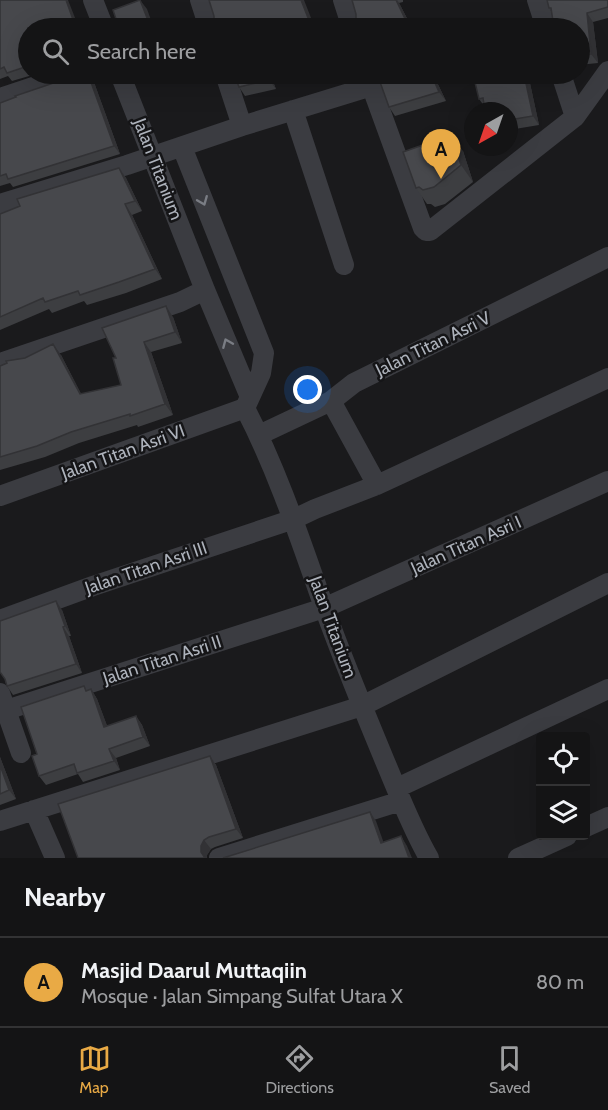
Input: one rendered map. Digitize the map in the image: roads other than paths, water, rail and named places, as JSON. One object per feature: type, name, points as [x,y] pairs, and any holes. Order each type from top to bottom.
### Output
[{"type":"street","points":[[93,0],[100,18]]},
{"type":"street","points":[[200,0],[206,18]]},
{"type":"street","points":[[343,0],[349,18]]},
{"type":"street","points":[[537,0],[543,18]]},
{"type":"street","points":[[370,84],[423,228],[430,231],[575,117],[608,71]]},
{"type":"street","points":[[0,98],[42,84]]},
{"type":"street","name":"Jalan Titanium","points":[[124,84],[259,435],[294,519],[324,608],[362,706],[428,857]]},
{"type":"street","points":[[228,84],[242,126]]},
{"type":"street","points":[[0,204],[294,110],[359,84]]},
{"type":"street","points":[[564,84],[575,117]]},
{"type":"street","points":[[294,110],[345,265]]},
{"type":"street","name":"Jalan Titanium","points":[[182,147],[264,353],[261,373],[248,402]]},
{"type":"street","name":"Jalan Titan Asri V","points":[[259,435],[331,401],[354,383],[608,257]]},
{"type":"street","points":[[0,363],[180,302],[205,290]]},
{"type":"street","name":"Jalan Titan Asri III","points":[[0,620],[93,586],[294,519],[377,485],[608,378]]},
{"type":"street","points":[[331,401],[377,485]]},
{"type":"street","name":"Jalan Titan Asri VI","points":[[0,496],[248,402]]},
{"type":"street","name":"Jalan Titan Asri I","points":[[324,608],[608,481]]},
{"type":"street","points":[[0,821],[362,706],[608,583]]},
{"type":"street","name":"Jalan Titan Asri II","points":[[2,705],[324,608]]},
{"type":"street","points":[[219,858],[399,794],[608,689]]},
{"type":"street","points":[[2,705],[21,753]]},
{"type":"street","points":[[34,810],[55,858]]},
{"type":"street","points":[[590,825],[608,817]]},
{"type":"street","points":[[518,858],[558,840]]},
{"type":"place","name":"Masjid Daarul Muttaqiin","points":[[441,179]]}]
